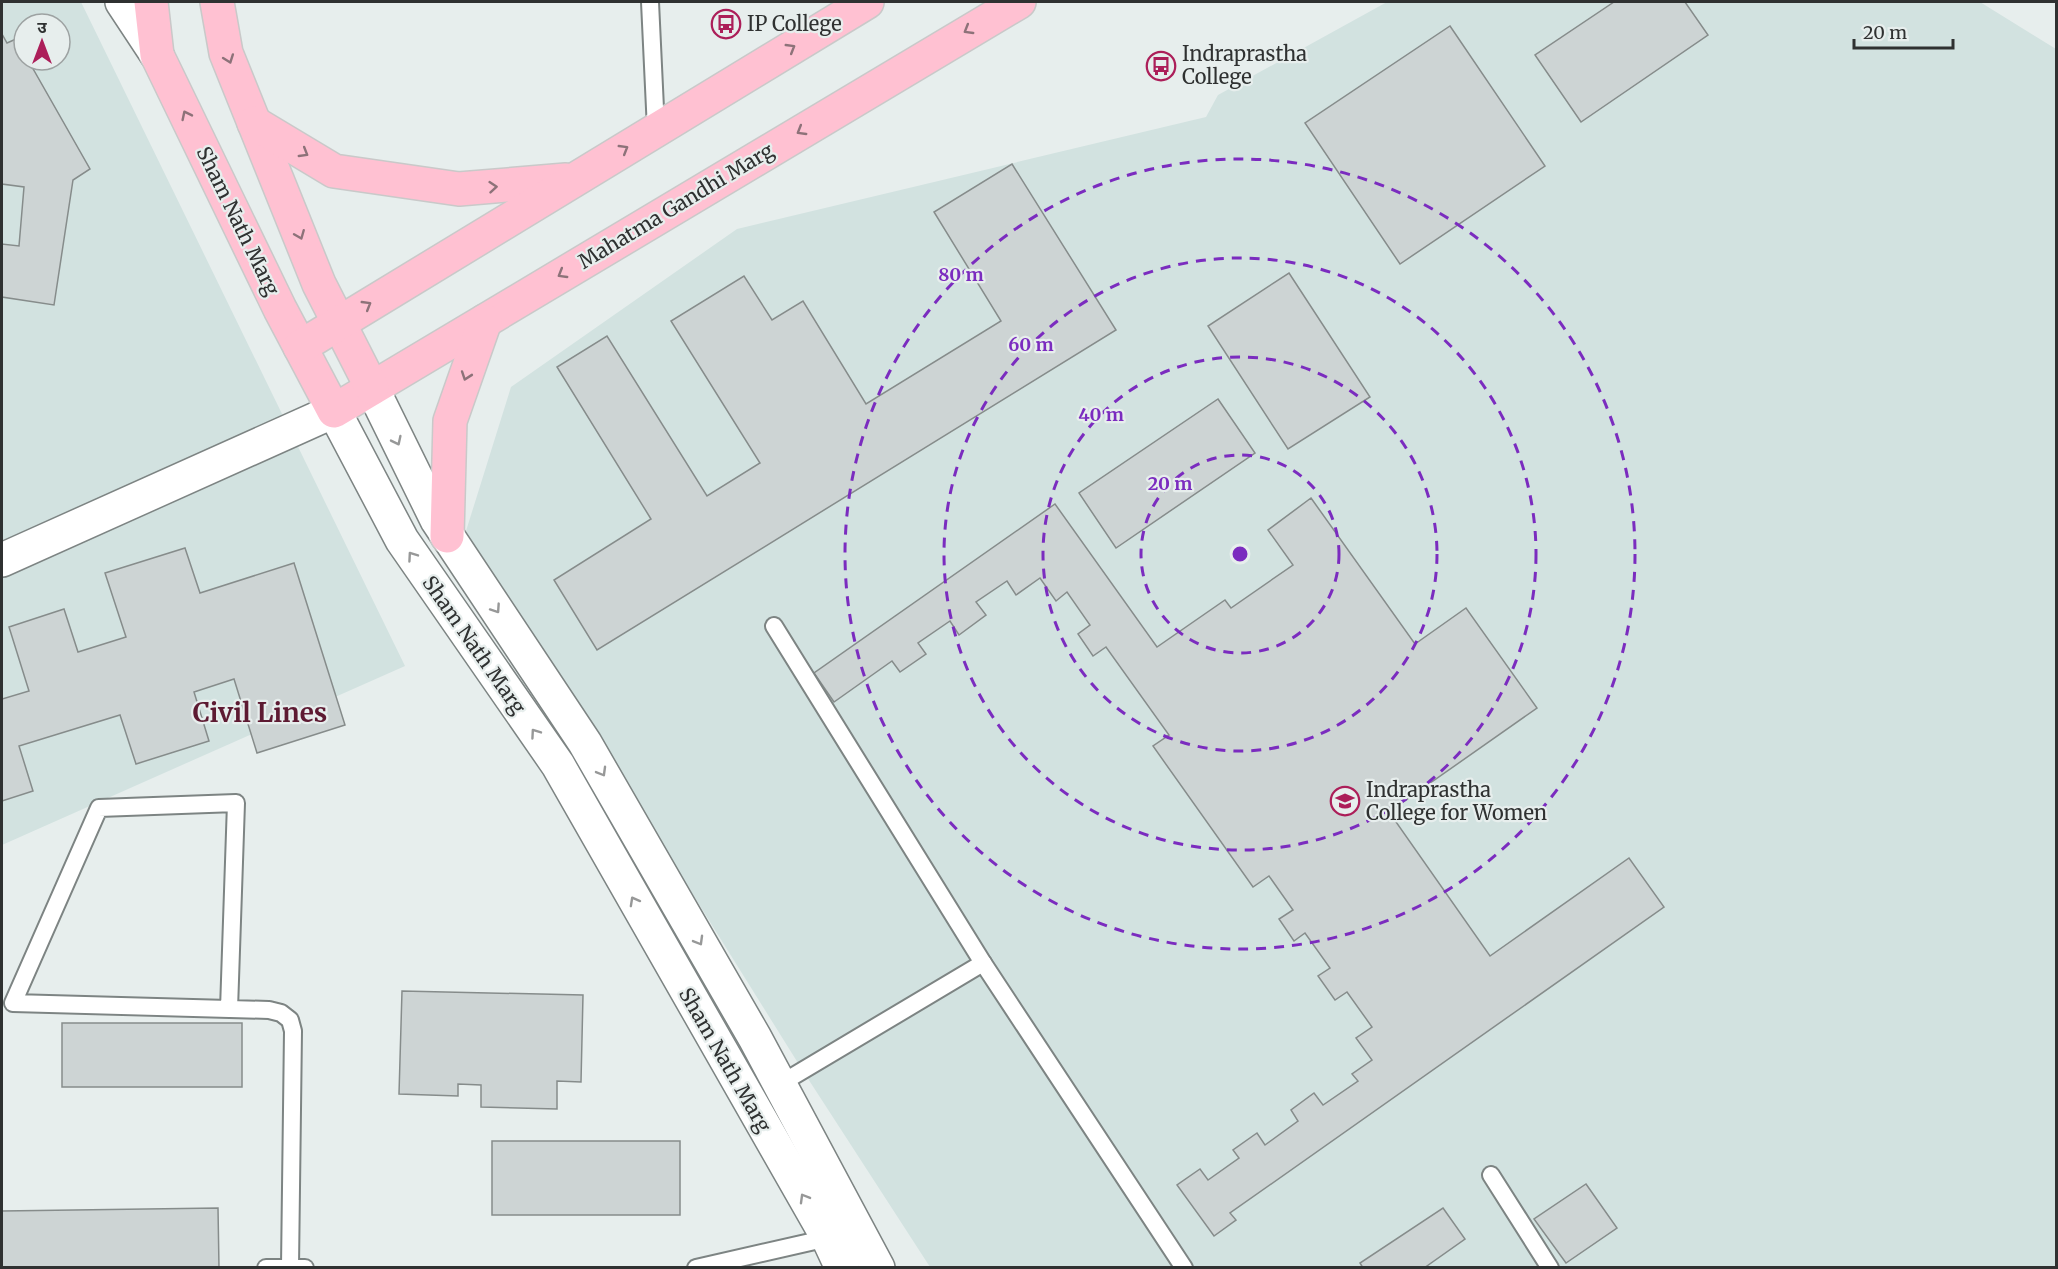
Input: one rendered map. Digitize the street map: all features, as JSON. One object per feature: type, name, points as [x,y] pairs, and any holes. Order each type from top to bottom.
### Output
[{"type":"main road","points":[[122,2],[157,55]]},
{"type":"main road","name":"Sham Nath Marg","points":[[151,2],[157,55],[300,347],[402,540],[558,765],[828,1238],[842,1268]]},
{"type":"main road","name":"Sham Nath Marg","points":[[217,2],[226,53],[320,284],[447,536],[585,743],[780,1085],[878,1268]]},
{"type":"main road","points":[[300,347],[867,2]]},
{"type":"main road","name":"Mahatma Gandhi Marg","points":[[334,411],[1019,2]]},
{"type":"main road","points":[[254,123],[334,171],[459,189],[574,180]]},
{"type":"main road","points":[[447,536],[450,421],[485,321]]},
{"type":"main road","points":[[2,560],[334,411]]},
{"type":"lane","points":[[650,2],[656,130]]},
{"type":"lane","points":[[774,626],[982,963],[1184,1268]]},
{"type":"lane","points":[[229,1009],[236,803],[99,808],[13,1003],[229,1009],[281,1013],[290,1020],[293,1031],[297,1267],[266,1268]]},
{"type":"lane","points":[[749,1102],[982,963]]},
{"type":"lane","points":[[1491,1175],[1550,1268]]},
{"type":"lane","points":[[696,1268],[828,1238]]},
{"type":"shaded area","points":[[2,2],[81,2],[405,666],[2,845]]},
{"type":"shaded area","name":"Indraprastha College for Women","points":[[1387,2],[1980,2],[2056,49],[2056,1267],[930,1267],[803,1071],[466,531],[511,387],[737,229],[1206,117],[1218,95]]},
{"type":"building","points":[[1614,2],[1685,2],[1708,35],[1581,122],[1535,55]]},
{"type":"building","points":[[1450,26],[1545,166],[1400,264],[1305,123]]},
{"type":"building","points":[[2,34],[7,43],[12,41],[12,72],[35,72],[90,169],[73,180],[54,305],[2,297],[2,244],[19,246],[24,187],[2,184]]},
{"type":"building","points":[[1012,164],[1116,330],[597,650],[554,580],[651,519],[557,367],[607,336],[707,496],[760,463],[671,321],[744,276],[772,320],[803,301],[866,404],[1001,321],[934,212]]},
{"type":"building","points":[[1289,273],[1370,397],[1288,449],[1208,326]]},
{"type":"building","points":[[1218,399],[1255,453],[1116,548],[1079,493]]},
{"type":"building","points":[[1311,498],[1415,644],[1466,608],[1537,708],[1389,812],[1490,956],[1629,858],[1664,907],[1230,1213],[1236,1220],[1214,1236],[1177,1185],[1200,1169],[1208,1180],[1239,1158],[1233,1150],[1257,1133],[1265,1145],[1298,1121],[1291,1110],[1314,1093],[1323,1105],[1358,1081],[1352,1074],[1372,1060],[1356,1038],[1372,1027],[1347,992],[1335,1000],[1318,976],[1330,968],[1305,933],[1294,941],[1279,919],[1293,910],[1269,876],[1253,887],[1153,746],[1169,735],[1106,647],[1093,656],[1078,634],[1090,625],[1067,592],[1056,601],[1040,578],[1016,595],[1007,581],[976,602],[986,615],[959,635],[950,621],[918,643],[926,654],[900,672],[892,661],[834,702],[814,673],[1055,504],[1157,647],[1225,600],[1231,608],[1293,565],[1268,530]]},
{"type":"building","points":[[185,548],[200,593],[294,563],[345,725],[257,753],[234,679],[194,692],[209,741],[136,764],[120,715],[19,746],[33,791],[2,801],[2,699],[29,691],[9,627],[64,609],[78,652],[126,637],[105,573]]},
{"type":"building","points":[[402,991],[583,995],[581,1082],[557,1081],[557,1109],[481,1107],[481,1085],[458,1084],[458,1096],[399,1094]]},
{"type":"building","points":[[62,1023],[242,1023],[242,1087],[62,1087]]},
{"type":"building","points":[[492,1141],[680,1141],[680,1215],[492,1215]]},
{"type":"building","points":[[1586,1184],[1617,1228],[1566,1263],[1534,1219]]},
{"type":"building","points":[[218,1208],[219,1268],[2,1268],[2,1211]]},
{"type":"building","points":[[1443,1208],[1465,1239],[1424,1268],[1363,1268],[1360,1263]]},
{"type":"place","name":"IP College","points":[[726,24]]},
{"type":"place","name":"Indraprastha College","points":[[1161,66]]},
{"type":"place","name":"Indraprastha College for Women","points":[[1345,801]]},
{"type":"district","name":"Civil Lines","points":[[260,713]]}]
